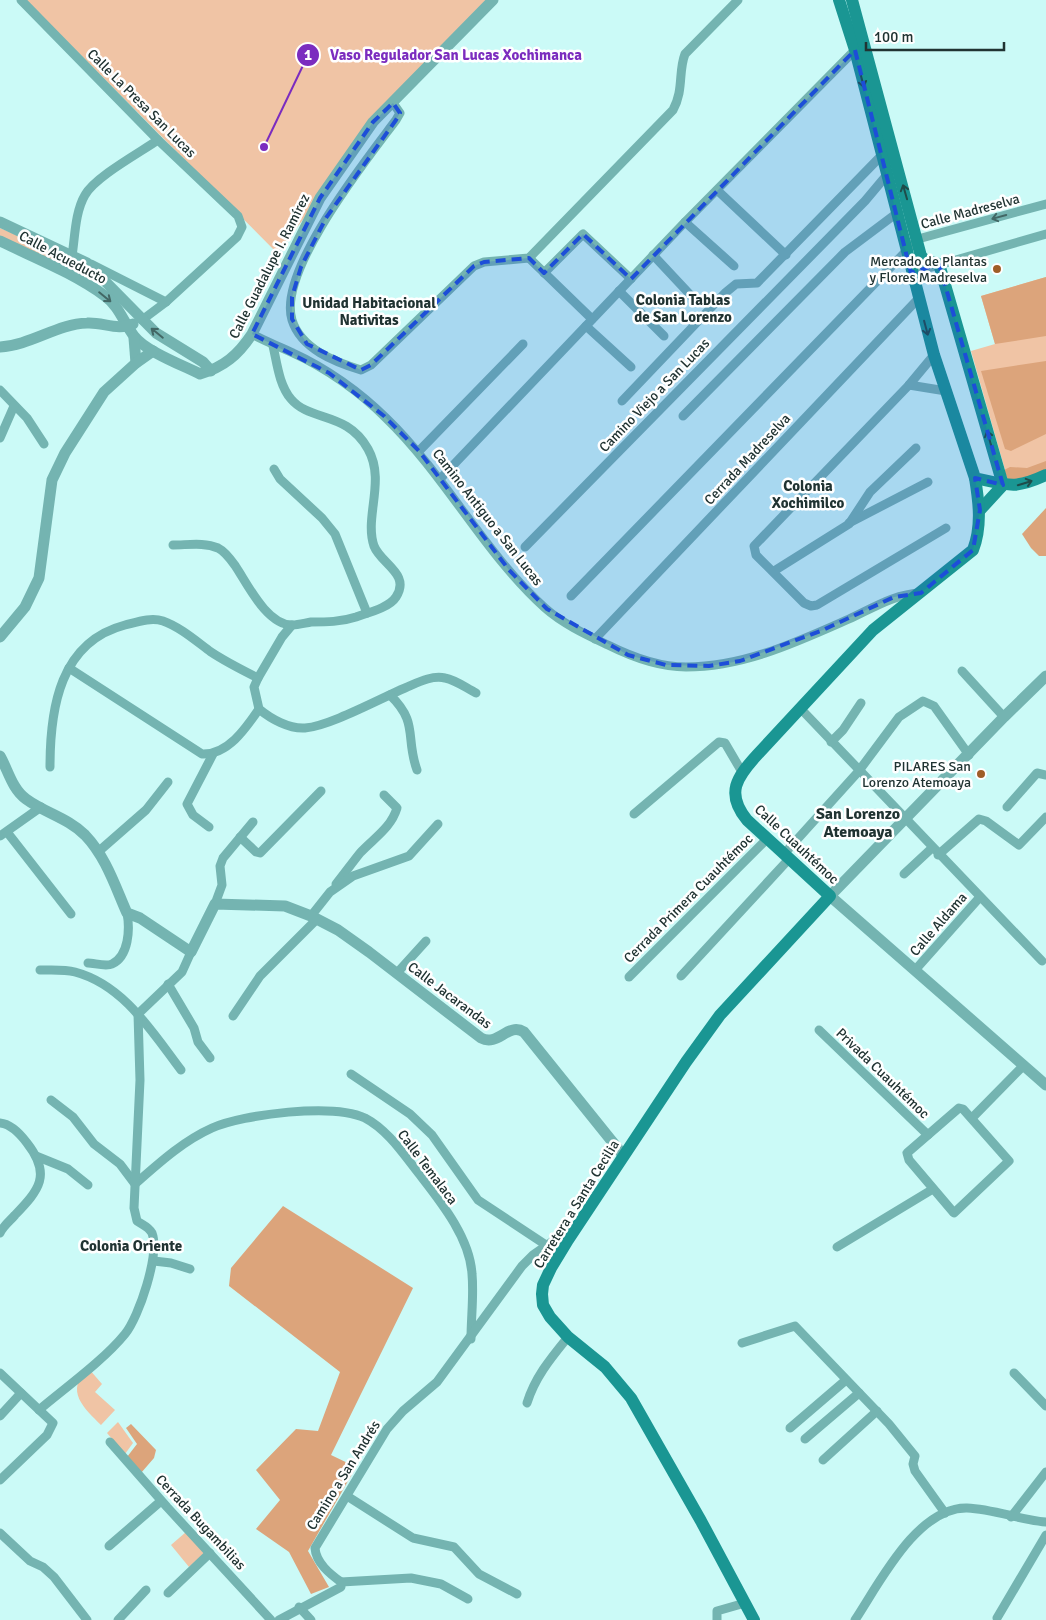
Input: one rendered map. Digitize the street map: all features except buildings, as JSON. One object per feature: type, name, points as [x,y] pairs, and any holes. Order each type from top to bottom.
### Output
[{"type":"main road","name":"Calle Cuauhtémoc","points":[[830,896],[747,820],[737,806],[735,789],[742,772],[873,630],[973,550],[977,536],[980,510],[975,478],[934,355],[911,273],[855,50],[839,0]]},
{"type":"main road","points":[[852,0],[918,239],[921,256],[925,260],[939,264],[1003,485]]},
{"type":"main road","points":[[975,478],[1014,486],[1028,483],[1046,475]]},
{"type":"main road","points":[[980,510],[1003,485]]},
{"type":"main road","name":"Carretera a Santa Cecilia","points":[[754,1620],[631,1398],[605,1367],[568,1337],[550,1317],[543,1305],[542,1294],[543,1285],[551,1268],[578,1224],[623,1155],[720,1015],[830,896]]},
{"type":"street","name":"Calle La Presa San Lucas","points":[[21,0],[158,140],[238,216],[242,227],[237,237],[166,302]]},
{"type":"street","name":"Calle Guadalupe I. Ramírez","points":[[212,371],[221,367],[241,352],[252,334],[320,198],[374,122],[493,0]]},
{"type":"street","points":[[393,103],[400,113],[340,196],[301,267],[292,297],[292,319],[307,344],[329,358],[353,367],[366,369],[474,266],[484,262],[529,258],[673,110],[679,100],[685,54],[738,0]]},
{"type":"street","points":[[440,479],[685,222],[855,50]]},
{"type":"street","points":[[74,277],[79,259],[80,207],[84,195],[94,184],[158,140]]},
{"type":"street","points":[[622,401],[725,293],[736,284],[757,283],[881,156]]},
{"type":"street","name":"Camino Viejo a San Lucas","points":[[525,547],[886,176]]},
{"type":"street","points":[[717,190],[786,255]]},
{"type":"street","name":"Calle Madreselva","points":[[571,596],[918,239],[1046,204]]},
{"type":"street","points":[[682,416],[845,252],[897,213]]},
{"type":"street","name":"Calle Acueducto","points":[[0,222],[166,302]]},
{"type":"street","points":[[685,222],[734,266]]},
{"type":"street","points":[[544,273],[582,234],[630,279]]},
{"type":"street","points":[[911,273],[1046,234]]},
{"type":"street","name":"Calle Acueducto","points":[[0,241],[74,277],[107,297],[128,326]]},
{"type":"street","points":[[653,256],[697,302]]},
{"type":"street","points":[[529,258],[631,367]]},
{"type":"street","name":"Calle Acueducto","points":[[79,259],[118,292],[156,333],[203,362],[212,371]]},
{"type":"street","points":[[619,291],[664,336]]},
{"type":"street","name":"Cerrada Madreselva","points":[[595,639],[918,298]]},
{"type":"street","points":[[0,347],[29,342],[73,324],[88,322],[128,326],[142,320],[166,302]]},
{"type":"street","points":[[128,326],[134,338],[136,363]]},
{"type":"street","name":"Camino Antiguo a San Lucas","points":[[252,334],[273,346],[291,352],[329,373],[384,416],[419,451],[509,570],[534,597],[560,620],[628,655],[666,665],[684,667],[724,665],[768,652],[823,630],[894,597],[921,593]]},
{"type":"street","points":[[134,338],[200,374],[212,371]]},
{"type":"street","points":[[419,451],[523,344]]},
{"type":"street","points":[[173,545],[205,544],[219,548],[229,557],[259,604],[274,617],[292,625],[348,620],[391,603],[399,592],[399,581],[392,565],[374,547],[373,520],[376,477],[370,451],[362,439],[344,423],[296,405],[282,384],[273,346]]},
{"type":"street","points":[[169,358],[177,347]]},
{"type":"street","points":[[0,637],[25,607],[39,578],[52,480],[65,453],[104,392],[153,350]]},
{"type":"street","points":[[934,355],[909,385],[754,546],[756,555],[804,603],[811,606],[817,605],[946,528]]},
{"type":"street","points":[[909,385],[946,391]]},
{"type":"street","points":[[0,390],[37,430],[44,444]]},
{"type":"street","points":[[0,438],[14,406]]},
{"type":"street","points":[[849,524],[870,492],[916,448]]},
{"type":"street","points":[[274,469],[280,479],[322,518],[335,534],[367,613]]},
{"type":"street","points":[[774,572],[849,524],[928,482]]},
{"type":"street","points":[[50,767],[50,744],[57,698],[68,668],[79,652],[103,632],[154,619],[170,624],[226,662],[258,678]]},
{"type":"street","points":[[292,625],[282,637],[254,687],[260,709],[283,724],[305,728],[336,718],[434,677],[445,678],[476,693]]},
{"type":"street","points":[[68,668],[188,746],[202,754],[212,754]]},
{"type":"street","points":[[962,671],[1004,717]]},
{"type":"street","points":[[830,896],[904,818],[1046,676]]},
{"type":"street","points":[[390,694],[399,704],[409,721],[413,759],[417,770]]},
{"type":"street","points":[[681,976],[858,772],[899,717],[923,701],[934,706],[969,755]]},
{"type":"street","points":[[831,742],[843,730],[861,703]]},
{"type":"street","points":[[800,708],[858,772],[1042,961]]},
{"type":"street","points":[[208,827],[193,815],[187,804],[212,754],[236,738],[260,709]]},
{"type":"street","points":[[634,814],[722,742],[742,772]]},
{"type":"street","points":[[0,756],[14,786],[25,798],[76,828],[98,852],[106,864],[127,913],[129,934],[126,945],[116,960],[109,965],[88,963]]},
{"type":"street","points":[[1007,807],[1037,773],[1046,775]]},
{"type":"street","points":[[98,852],[146,810],[168,782]]},
{"type":"street","points":[[240,837],[256,852],[260,853],[321,790]]},
{"type":"street","points":[[232,1016],[260,976],[314,918],[330,892],[360,853],[392,820],[397,808],[384,795]]},
{"type":"street","points":[[41,807],[4,834],[71,914]]},
{"type":"street","points":[[904,874],[979,820],[986,821],[1019,845],[1046,817]]},
{"type":"street","points":[[39,1410],[126,1332],[154,1261],[154,1243],[151,1232],[137,1221],[134,1208],[140,1080],[138,1014],[182,972],[215,904],[222,885],[220,866],[223,858],[253,822]]},
{"type":"street","points":[[330,892],[353,876],[409,856],[438,824]]},
{"type":"street","name":"Cerrada Primera Cuauhtémoc","points":[[629,977],[767,839]]},
{"type":"street","name":"Calle Cuauhtémoc","points":[[830,896],[1046,1084]]},
{"type":"street","name":"Calle Aldama","points":[[916,969],[980,897]]},
{"type":"street","name":"Calle Jacarandas","points":[[215,904],[285,906],[338,930],[487,1042],[494,1041],[513,1029],[518,1028],[524,1032],[623,1155]]},
{"type":"street","points":[[127,913],[140,918],[191,952]]},
{"type":"street","points":[[396,973],[426,941]]},
{"type":"street","points":[[40,970],[74,971],[105,984],[124,999],[138,1014],[181,1070]]},
{"type":"street","points":[[168,984],[194,1028],[198,1042],[210,1058]]},
{"type":"street","name":"Privada Cuauhtémoc","points":[[819,1030],[928,1135]]},
{"type":"street","points":[[972,1118],[1024,1065]]},
{"type":"street","points":[[351,1074],[410,1114],[432,1135],[478,1200],[546,1245]]},
{"type":"street","points":[[51,1100],[73,1117],[94,1144],[120,1164],[136,1184]]},
{"type":"street","points":[[959,1108],[963,1109],[1008,1158],[1009,1164],[957,1212],[951,1212],[907,1156],[928,1135],[959,1108]]},
{"type":"street","name":"Calle Temalaca","points":[[136,1184],[190,1139],[212,1128],[236,1121],[315,1110],[343,1112],[364,1118],[380,1128],[397,1146],[431,1189],[460,1234],[468,1253],[472,1273],[471,1339]]},
{"type":"street","points":[[0,1124],[12,1128],[36,1156],[42,1172],[38,1188],[0,1231]]},
{"type":"street","points":[[36,1156],[68,1169],[88,1185]]},
{"type":"street","points":[[837,1247],[933,1189]]},
{"type":"street","name":"Camino a San Andrés","points":[[341,1582],[326,1570],[315,1554],[315,1548],[394,1420],[438,1382],[471,1339],[522,1266],[546,1245],[578,1224]]},
{"type":"street","points":[[154,1261],[171,1263],[190,1269]]},
{"type":"street","points":[[742,1343],[795,1326],[877,1412],[915,1456],[913,1464],[915,1471],[945,1513]]},
{"type":"street","points":[[527,1403],[531,1388],[540,1372],[568,1337]]},
{"type":"street","points":[[0,1373],[53,1423],[47,1435],[0,1480]]},
{"type":"street","points":[[1014,1373],[1046,1406]]},
{"type":"street","points":[[790,1428],[846,1380]]},
{"type":"street","points":[[0,1416],[21,1393]]},
{"type":"street","points":[[804,1439],[859,1393]]},
{"type":"street","points":[[823,1460],[877,1412]]},
{"type":"street","name":"Cerrada Bugambilias","points":[[110,1442],[161,1501],[271,1620]]},
{"type":"street","points":[[1011,1517],[1046,1472]]},
{"type":"street","points":[[347,1496],[413,1538],[454,1547],[479,1574],[517,1594]]},
{"type":"street","points":[[109,1546],[161,1501]]},
{"type":"street","points":[[856,1620],[912,1538],[945,1513],[965,1508],[1046,1522]]},
{"type":"street","points":[[0,1533],[30,1561],[54,1577],[87,1620]]},
{"type":"street","points":[[997,1618],[1046,1535]]},
{"type":"street","points":[[168,1593],[210,1553]]},
{"type":"street","points":[[279,1620],[341,1588],[341,1582],[411,1578],[441,1584],[468,1599]]},
{"type":"street","points":[[118,1620],[146,1590]]},
{"type":"street","points":[[717,1620],[717,1611],[745,1603]]},
{"type":"street","points":[[300,1608],[311,1620]]},
{"type":"highlighted area","points":[[855,50],[911,273],[939,264],[1003,485],[975,478],[980,510],[973,550],[921,593],[894,597],[823,630],[740,661],[709,666],[666,665],[628,655],[547,609],[509,570],[419,451],[384,416],[329,373],[252,334],[320,198],[373,122],[393,103],[400,113],[326,218],[301,267],[292,297],[292,319],[307,344],[361,370],[371,365],[474,266],[484,262],[529,258],[544,273],[583,234],[631,279]]},
{"type":"shaded area","points":[[26,0],[486,0],[374,122],[320,198],[277,253]]},
{"type":"shaded area","points":[[0,228],[72,259],[67,272],[0,239]]},
{"type":"shaded area","points":[[1046,277],[1046,467],[1017,480],[1005,470],[971,351],[995,344],[981,296]]},
{"type":"shaded area","points":[[1046,277],[1046,336],[995,344],[981,296]]},
{"type":"shaded area","points":[[1046,361],[1046,434],[1011,451],[1005,449],[981,371]]},
{"type":"shaded area","points":[[1046,461],[1046,469],[1034,476],[1008,480],[1004,470],[1010,467],[1027,468]]},
{"type":"shaded area","points":[[1046,508],[1046,556],[1039,556],[1022,534]]},
{"type":"shaded area","points":[[283,1206],[413,1288],[331,1455],[356,1467],[308,1551],[329,1587],[311,1594],[289,1552],[256,1529],[280,1500],[256,1470],[296,1429],[318,1431],[340,1372],[229,1286],[231,1268]]},
{"type":"shaded area","points":[[89,1369],[102,1384],[95,1392],[115,1410],[101,1425],[83,1406],[77,1392],[81,1377]]},
{"type":"shaded area","points":[[118,1422],[133,1443],[125,1454],[107,1433]]},
{"type":"shaded area","points":[[131,1424],[156,1450],[154,1458],[141,1473],[127,1457],[137,1444],[126,1428]]},
{"type":"shaded area","points":[[186,1532],[205,1553],[189,1567],[171,1545]]},
{"type":"place","name":"Vaso Regulador San Lucas Xochimanca","points":[[264,147]]},
{"type":"place","name":"Mercado de Plantas y Flores Madreselva","points":[[997,269]]},
{"type":"place","name":"PILARES San Lorenzo Atemoaya","points":[[981,774]]},
{"type":"district","name":"Colonia Tablas de San Lorenzo","points":[[683,308]]},
{"type":"district","name":"Unidad Habitacional Nativitas","points":[[369,312]]},
{"type":"district","name":"Colonia Xochimilco","points":[[808,494]]},
{"type":"district","name":"San Lorenzo Atemoaya","points":[[858,822]]},
{"type":"district","name":"Colonia Oriente","points":[[131,1246]]}]
